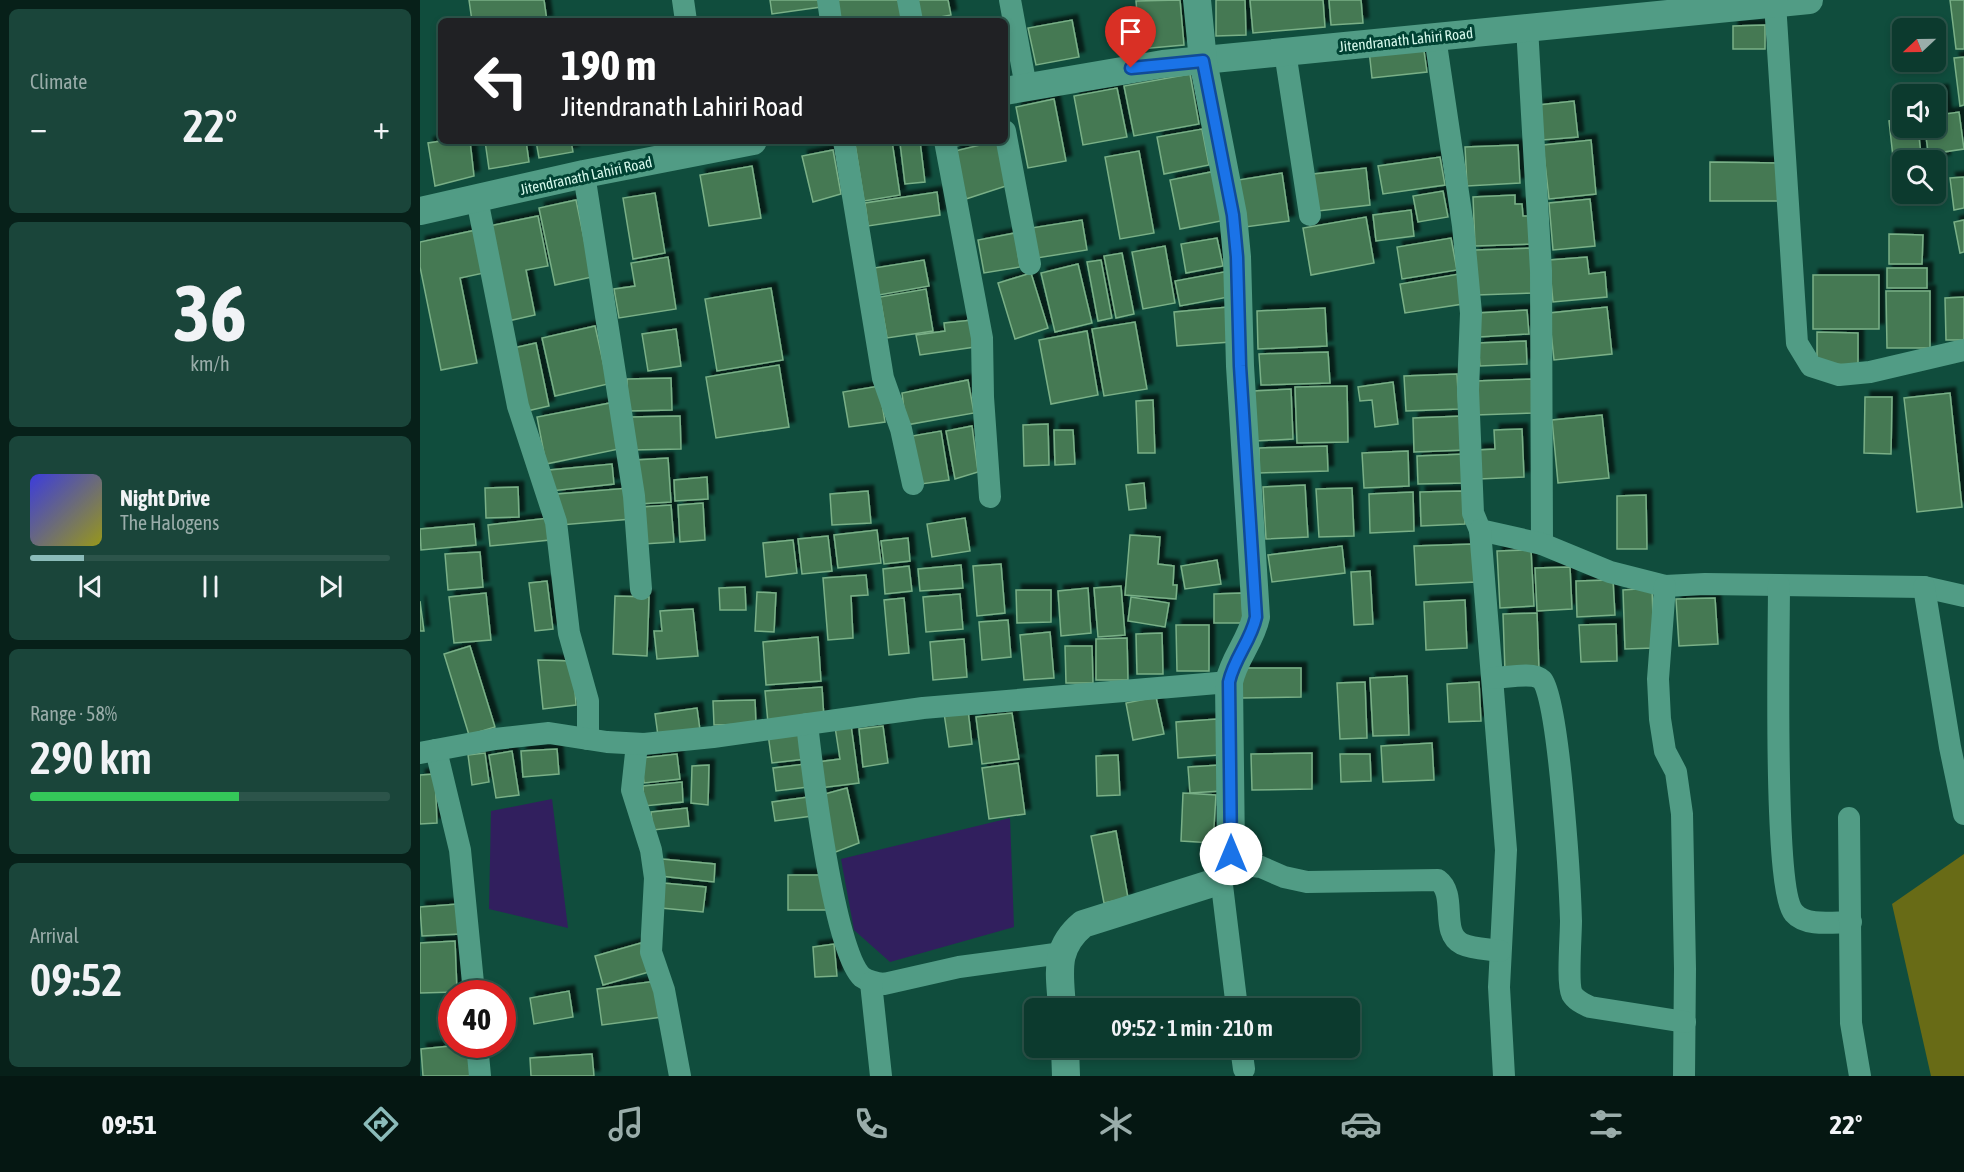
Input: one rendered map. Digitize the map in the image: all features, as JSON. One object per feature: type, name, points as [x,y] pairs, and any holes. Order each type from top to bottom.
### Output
[{"type":"street","points":[[683,0],[686,18]]},
{"type":"street","points":[[828,0],[831,18]]},
{"type":"street","points":[[908,0],[911,18]]},
{"type":"street","points":[[1010,0],[1016,89]]},
{"type":"street","points":[[1061,998],[1059,965],[1070,935],[1083,924],[1213,883],[1224,870],[1231,854],[1229,682],[1232,669],[1250,638],[1256,617],[1233,215],[1203,61],[1197,0]]},
{"type":"street","points":[[1792,1],[1797,343],[1811,366],[1839,375],[1870,372],[1964,350]]},
{"type":"street","name":"Jitendranath Lahiri Road","points":[[1016,89],[1131,68],[1792,1]]},
{"type":"street","points":[[1527,27],[1541,271],[1542,544]]},
{"type":"street","points":[[1435,37],[1467,267],[1471,313],[1468,390],[1473,513],[1480,530],[1506,850],[1499,987],[1504,1076]]},
{"type":"street","points":[[1285,52],[1310,215]]},
{"type":"street","name":"Jitendranath Lahiri Road","points":[[420,210],[477,200],[705,146],[724,144]]},
{"type":"street","points":[[844,144],[883,378],[901,429],[913,484]]},
{"type":"street","points":[[946,144],[982,338],[983,397],[990,497]]},
{"type":"street","points":[[1007,144],[1030,264]]},
{"type":"street","points":[[584,174],[633,496],[641,589]]},
{"type":"street","points":[[477,200],[518,406],[556,522],[568,626],[588,701],[588,739]]},
{"type":"street","points":[[1480,530],[1542,544],[1610,572],[1665,586],[1924,587],[1964,596]]},
{"type":"street","points":[[1779,585],[1779,791],[1786,894],[1792,912],[1800,919],[1811,922],[1851,922]]},
{"type":"street","points":[[1665,586],[1658,679],[1659,719],[1665,751],[1676,772],[1682,814],[1684,1076]]},
{"type":"street","points":[[1924,587],[1950,747],[1964,814]]},
{"type":"street","points":[[1493,678],[1537,677],[1543,681],[1548,693],[1560,753],[1571,918],[1569,980],[1572,994],[1581,1003],[1590,1007],[1685,1022]]},
{"type":"street","points":[[473,980],[460,850],[428,751],[495,739],[549,733],[637,744],[713,737],[923,708],[1229,682]]},
{"type":"street","points":[[807,724],[816,807],[847,950],[862,976],[871,982],[899,981],[959,968],[1062,952]]},
{"type":"street","points":[[637,744],[632,790],[651,850],[655,878],[651,952],[664,990],[680,1076]]},
{"type":"street","points":[[1849,818],[1851,1023],[1860,1076]]},
{"type":"street","points":[[1224,870],[1261,867],[1284,877],[1308,882],[1438,880],[1446,890],[1450,923],[1457,941],[1465,945],[1500,951]]},
{"type":"street","points":[[1224,870],[1236,998]]},
{"type":"street","points":[[871,982],[881,1076]]},
{"type":"street","points":[[478,1058],[480,1076]]},
{"type":"street","points":[[1065,1058],[1066,1076]]},
{"type":"shaded area","points":[[552,799],[568,928],[489,909],[491,811]]},
{"type":"shaded area","points":[[1010,818],[1014,927],[890,962],[854,930],[841,859]]},
{"type":"shaded area","points":[[1964,854],[1964,1076],[1931,1076],[1892,904]]},
{"type":"building","points":[[469,0],[544,0],[547,18],[472,18]]},
{"type":"building","points":[[770,0],[821,0],[821,7],[772,14]]},
{"type":"building","points":[[835,0],[899,0],[902,18],[837,18]]},
{"type":"building","points":[[916,0],[948,0],[951,15],[919,18]]},
{"type":"building","points":[[1180,0],[1184,45],[1140,49],[1136,1]]},
{"type":"building","points":[[1216,0],[1245,0],[1246,35],[1216,36]]},
{"type":"building","points":[[1250,0],[1323,0],[1325,27],[1253,33]]},
{"type":"building","points":[[1329,0],[1361,0],[1363,23],[1331,25]]},
{"type":"building","points":[[1950,0],[1964,0],[1964,49],[1956,49]]},
{"type":"building","points":[[1072,20],[1079,57],[1036,65],[1028,28]]},
{"type":"building","points":[[1765,25],[1765,49],[1733,49],[1733,26]]},
{"type":"building","points":[[1423,44],[1427,72],[1372,78],[1369,50]]},
{"type":"building","points":[[1964,57],[1964,105],[1960,106],[1954,58]]},
{"type":"building","points":[[1190,74],[1199,124],[1134,136],[1124,86]]},
{"type":"building","points":[[1117,88],[1127,137],[1083,145],[1074,96]]},
{"type":"building","points":[[1054,99],[1066,161],[1028,168],[1016,107]]},
{"type":"building","points":[[1574,101],[1578,137],[1542,140],[1538,105]]},
{"type":"building","points":[[1959,112],[1964,149],[1946,152],[1928,150],[1926,138],[1946,138],[1946,114]]},
{"type":"building","points":[[1889,121],[1892,121],[1892,138],[1919,138],[1921,150],[1892,150]]},
{"type":"building","points":[[1202,129],[1209,165],[1164,174],[1157,137]]},
{"type":"building","points":[[1591,140],[1596,194],[1549,199],[1543,145]]},
{"type":"building","points":[[428,143],[470,144],[474,176],[435,186]]},
{"type":"building","points":[[485,144],[526,144],[529,162],[489,169]]},
{"type":"building","points":[[537,144],[572,144],[573,152],[539,158]]},
{"type":"building","points":[[855,144],[892,144],[900,195],[864,201]]},
{"type":"building","points":[[900,144],[920,144],[925,182],[905,184]]},
{"type":"building","points":[[984,144],[998,144],[1009,185],[966,199],[955,151]]},
{"type":"building","points":[[1518,145],[1520,183],[1467,186],[1465,147]]},
{"type":"building","points":[[833,150],[841,194],[813,202],[802,156]]},
{"type":"building","points":[[1139,151],[1154,233],[1120,239],[1105,157]]},
{"type":"building","points":[[1440,157],[1445,185],[1383,194],[1378,166]]},
{"type":"building","points":[[1710,162],[1778,163],[1778,201],[1710,201]]},
{"type":"building","points":[[752,166],[761,218],[709,226],[700,175]]},
{"type":"building","points":[[1366,168],[1370,205],[1318,211],[1313,174]]},
{"type":"building","points":[[1216,171],[1226,220],[1180,229],[1170,180]]},
{"type":"building","points":[[1282,173],[1289,221],[1245,227],[1238,180]]},
{"type":"building","points":[[1964,177],[1964,208],[1954,210],[1950,178]]},
{"type":"building","points":[[1443,191],[1448,217],[1418,222],[1413,196]]},
{"type":"building","points":[[937,192],[940,215],[868,226],[865,203]]},
{"type":"building","points":[[655,193],[665,253],[633,259],[623,198]]},
{"type":"building","points":[[1515,195],[1515,204],[1522,204],[1523,216],[1532,216],[1533,244],[1475,246],[1473,197]]},
{"type":"building","points":[[1590,199],[1595,246],[1553,250],[1549,203]]},
{"type":"building","points":[[576,200],[592,277],[555,285],[539,208]]},
{"type":"building","points":[[1411,210],[1414,236],[1376,241],[1373,215]]},
{"type":"building","points":[[538,216],[548,266],[526,270],[535,315],[508,321],[489,226]]},
{"type":"building","points":[[1366,217],[1374,263],[1311,275],[1303,228]]},
{"type":"building","points":[[1082,220],[1087,250],[1037,258],[1031,228]]},
{"type":"building","points":[[1964,220],[1964,252],[1960,253],[1954,222]]},
{"type":"building","points":[[476,230],[484,273],[460,278],[477,363],[441,370],[420,267],[420,242]]},
{"type":"building","points":[[1015,233],[1020,267],[984,273],[978,240]]},
{"type":"building","points":[[1889,234],[1923,235],[1922,264],[1889,264]]},
{"type":"building","points":[[1217,238],[1223,266],[1186,273],[1181,244]]},
{"type":"building","points":[[1451,238],[1457,270],[1402,279],[1397,247]]},
{"type":"building","points":[[1165,246],[1175,303],[1143,309],[1132,252]]},
{"type":"building","points":[[1531,248],[1533,293],[1477,295],[1475,250]]},
{"type":"building","points":[[1122,253],[1134,314],[1116,318],[1104,256]]},
{"type":"building","points":[[668,257],[676,309],[619,318],[614,289],[635,286],[631,263]]},
{"type":"building","points":[[1587,257],[1589,274],[1605,272],[1607,297],[1553,302],[1549,260]]},
{"type":"building","points":[[924,260],[929,286],[879,295],[874,268]]},
{"type":"building","points":[[1101,260],[1112,318],[1098,321],[1087,262]]},
{"type":"building","points":[[1078,264],[1092,323],[1055,332],[1041,273]]},
{"type":"building","points":[[1887,268],[1927,268],[1927,288],[1887,288]]},
{"type":"building","points":[[1229,271],[1234,296],[1180,306],[1175,281]]},
{"type":"building","points":[[1031,273],[1048,328],[1015,339],[998,283]]},
{"type":"building","points":[[1459,274],[1463,304],[1405,313],[1400,284]]},
{"type":"building","points":[[1813,275],[1879,275],[1879,329],[1813,329]]},
{"type":"building","points":[[771,288],[783,360],[717,371],[705,299]]},
{"type":"building","points":[[926,289],[933,331],[887,338],[880,297]]},
{"type":"building","points":[[1886,291],[1930,291],[1930,348],[1887,348]]},
{"type":"building","points":[[1964,297],[1964,340],[1946,340],[1945,298]]},
{"type":"building","points":[[1228,307],[1231,342],[1177,346],[1174,312]]},
{"type":"building","points":[[1607,307],[1612,354],[1554,360],[1549,313]]},
{"type":"building","points":[[1325,308],[1327,346],[1258,349],[1257,311]]},
{"type":"building","points":[[1527,310],[1529,334],[1479,337],[1477,313]]},
{"type":"building","points":[[972,320],[975,347],[920,355],[916,335],[945,331],[944,323]]},
{"type":"building","points":[[1135,322],[1147,389],[1104,396],[1092,329]]},
{"type":"building","points":[[595,326],[608,384],[555,396],[542,338]]},
{"type":"building","points":[[676,329],[681,366],[648,371],[642,334]]},
{"type":"building","points":[[1087,331],[1098,395],[1051,404],[1039,340]]},
{"type":"building","points":[[1817,332],[1858,333],[1858,365],[1817,364]]},
{"type":"building","points":[[1526,341],[1527,364],[1480,366],[1478,343]]},
{"type":"building","points":[[536,343],[549,406],[527,411],[513,348]]},
{"type":"building","points":[[1328,352],[1330,383],[1261,385],[1259,354]]},
{"type":"building","points":[[779,365],[789,427],[716,438],[706,377]]},
{"type":"building","points":[[1457,374],[1459,409],[1406,411],[1404,376]]},
{"type":"building","points":[[671,378],[672,410],[628,411],[627,379]]},
{"type":"building","points":[[1532,379],[1533,413],[1476,415],[1475,381]]},
{"type":"building","points":[[968,380],[974,413],[906,425],[902,393]]},
{"type":"building","points":[[1393,382],[1398,424],[1375,427],[1372,400],[1360,401],[1358,387]]},
{"type":"building","points":[[879,386],[885,422],[849,427],[843,392]]},
{"type":"building","points":[[1347,386],[1348,442],[1297,443],[1295,387]]},
{"type":"building","points":[[1291,389],[1293,439],[1256,441],[1253,391]]},
{"type":"building","points":[[1950,393],[1962,507],[1917,512],[1904,398]]},
{"type":"building","points":[[1865,397],[1892,397],[1891,454],[1864,453]]},
{"type":"building","points":[[1153,400],[1155,453],[1138,453],[1136,401]]},
{"type":"building","points":[[610,403],[619,449],[546,464],[537,417]]},
{"type":"building","points":[[1602,415],[1609,478],[1558,483],[1552,420]]},
{"type":"building","points":[[680,416],[681,449],[631,450],[630,417]]},
{"type":"building","points":[[1463,416],[1465,450],[1414,452],[1413,418]]},
{"type":"building","points":[[1048,424],[1049,465],[1024,466],[1023,425]]},
{"type":"building","points":[[972,426],[978,472],[955,479],[946,431]]},
{"type":"building","points":[[1522,429],[1524,477],[1479,479],[1477,450],[1495,449],[1494,430]]},
{"type":"building","points":[[1054,430],[1073,430],[1075,464],[1055,465]]},
{"type":"building","points":[[941,431],[949,480],[921,484],[912,436]]},
{"type":"building","points":[[1327,446],[1328,471],[1259,473],[1259,448]]},
{"type":"building","points":[[1408,451],[1409,486],[1364,488],[1362,453]]},
{"type":"building","points":[[1465,454],[1466,483],[1418,484],[1417,456]]},
{"type":"building","points":[[668,458],[671,502],[638,504],[635,460]]},
{"type":"building","points":[[612,464],[614,484],[551,491],[549,470]]},
{"type":"building","points":[[707,477],[708,499],[675,501],[674,480]]},
{"type":"building","points":[[1144,483],[1146,508],[1129,510],[1126,485]]},
{"type":"building","points":[[1305,485],[1308,537],[1266,539],[1263,487]]},
{"type":"building","points":[[518,487],[519,517],[486,518],[485,488]]},
{"type":"building","points":[[629,488],[632,519],[560,525],[557,494]]},
{"type":"building","points":[[1352,488],[1354,536],[1319,537],[1316,489]]},
{"type":"building","points":[[868,491],[871,523],[832,525],[830,494]]},
{"type":"building","points":[[1464,491],[1465,524],[1421,526],[1420,492]]},
{"type":"building","points":[[1413,492],[1414,531],[1370,533],[1369,494]]},
{"type":"building","points":[[1646,495],[1647,549],[1617,549],[1617,496]]},
{"type":"building","points":[[703,503],[705,540],[680,542],[678,505]]},
{"type":"building","points":[[671,505],[674,542],[643,544],[641,507]]},
{"type":"building","points":[[549,518],[550,540],[490,546],[488,525]]},
{"type":"building","points":[[965,518],[970,551],[932,557],[927,524]]},
{"type":"building","points":[[474,524],[476,545],[421,550],[420,529]]},
{"type":"building","points":[[877,530],[881,563],[838,568],[834,535]]},
{"type":"building","points":[[1130,535],[1160,537],[1158,564],[1174,566],[1173,585],[1177,585],[1176,599],[1125,595]]},
{"type":"building","points":[[828,536],[832,571],[802,574],[798,539]]},
{"type":"building","points":[[908,538],[910,561],[884,564],[881,541]]},
{"type":"building","points":[[793,540],[797,573],[766,577],[763,543]]},
{"type":"building","points":[[1474,544],[1476,582],[1416,585],[1414,546]]},
{"type":"building","points":[[1342,546],[1345,573],[1272,582],[1268,555]]},
{"type":"building","points":[[1531,550],[1534,606],[1500,608],[1497,551]]},
{"type":"building","points":[[480,552],[483,587],[448,590],[445,554]]},
{"type":"building","points":[[1217,560],[1221,584],[1185,589],[1181,566]]},
{"type":"building","points":[[1001,564],[1005,613],[977,616],[973,566]]},
{"type":"building","points":[[961,565],[963,588],[920,591],[918,569]]},
{"type":"building","points":[[909,566],[912,591],[885,594],[883,569]]},
{"type":"building","points":[[1570,567],[1572,609],[1537,611],[1535,568]]},
{"type":"building","points":[[1370,571],[1373,624],[1354,625],[1351,572]]},
{"type":"building","points":[[866,575],[868,595],[851,596],[853,638],[828,640],[823,578]]},
{"type":"building","points":[[1613,580],[1615,615],[1577,617],[1576,581]]},
{"type":"building","points":[[547,581],[553,629],[535,631],[529,583]]},
{"type":"building","points":[[1121,586],[1125,635],[1098,637],[1094,588]]},
{"type":"building","points":[[745,587],[746,610],[720,610],[719,588]]},
{"type":"building","points":[[1088,588],[1091,633],[1061,636],[1058,591]]},
{"type":"building","points":[[1652,588],[1654,648],[1625,649],[1623,590]]},
{"type":"building","points":[[1016,590],[1051,590],[1051,622],[1017,623]]},
{"type":"building","points":[[757,592],[776,593],[774,632],[755,631]]},
{"type":"building","points":[[486,593],[491,640],[454,643],[449,597]]},
{"type":"building","points":[[1242,593],[1243,623],[1214,623],[1214,594]]},
{"type":"building","points":[[960,594],[963,629],[926,632],[923,597]]},
{"type":"building","points":[[615,596],[649,597],[647,656],[613,654]]},
{"type":"building","points":[[1131,597],[1169,603],[1165,627],[1128,621]]},
{"type":"building","points":[[904,598],[909,653],[889,655],[884,600]]},
{"type":"building","points":[[1715,598],[1718,644],[1679,646],[1676,599]]},
{"type":"building","points":[[1465,600],[1467,648],[1426,650],[1424,602]]},
{"type":"building","points":[[420,601],[424,631],[420,631]]},
{"type":"building","points":[[693,609],[698,656],[657,659],[654,631],[662,631],[660,611]]},
{"type":"building","points":[[1537,613],[1539,670],[1505,672],[1503,614]]},
{"type":"building","points":[[1008,620],[1011,657],[982,660],[979,622]]},
{"type":"building","points":[[1616,624],[1617,661],[1581,662],[1579,625]]},
{"type":"building","points":[[1176,625],[1209,625],[1209,671],[1177,671]]},
{"type":"building","points":[[1050,632],[1054,678],[1024,680],[1020,635]]},
{"type":"building","points":[[1162,633],[1163,674],[1137,674],[1136,634]]},
{"type":"building","points":[[818,637],[821,681],[766,685],[763,642]]},
{"type":"building","points":[[1127,638],[1128,680],[1096,680],[1096,639]]},
{"type":"building","points":[[964,639],[967,677],[933,680],[930,642]]},
{"type":"building","points":[[470,646],[495,727],[469,735],[444,654]]},
{"type":"building","points":[[1065,646],[1092,646],[1093,683],[1066,683]]},
{"type":"building","points":[[538,660],[573,661],[576,705],[543,709]]},
{"type":"building","points":[[1242,668],[1301,668],[1301,697],[1242,698]]},
{"type":"building","points":[[1407,676],[1409,735],[1373,736],[1370,678]]},
{"type":"building","points":[[1365,682],[1367,738],[1340,739],[1337,683]]},
{"type":"building","points":[[1479,682],[1481,721],[1449,722],[1447,684]]},
{"type":"building","points":[[822,687],[824,719],[768,723],[765,691]]},
{"type":"building","points":[[1156,697],[1164,734],[1133,740],[1126,703]]},
{"type":"building","points":[[755,700],[756,724],[714,725],[713,701]]},
{"type":"building","points":[[697,708],[700,730],[658,736],[655,714]]},
{"type":"building","points":[[968,710],[972,744],[949,747],[944,713]]},
{"type":"building","points":[[1012,713],[1019,759],[982,764],[976,717]]},
{"type":"building","points":[[1217,719],[1219,755],[1178,758],[1176,722]]},
{"type":"building","points":[[851,725],[859,783],[820,788],[817,762],[840,759],[835,727]]},
{"type":"building","points":[[883,726],[888,763],[863,767],[859,729]]},
{"type":"building","points":[[802,729],[806,759],[772,763],[768,734]]},
{"type":"building","points":[[1432,743],[1434,780],[1383,782],[1381,746]]},
{"type":"building","points":[[557,749],[559,774],[523,777],[521,751]]},
{"type":"building","points":[[512,751],[519,795],[496,798],[489,755]]},
{"type":"building","points":[[485,753],[489,782],[472,785],[468,755]]},
{"type":"building","points":[[1312,753],[1312,789],[1252,790],[1251,754]]},
{"type":"building","points":[[677,754],[680,779],[644,783],[641,758]]},
{"type":"building","points":[[1340,754],[1370,754],[1371,781],[1341,782]]},
{"type":"building","points":[[1118,755],[1120,795],[1097,796],[1096,756]]},
{"type":"building","points":[[1018,763],[1025,814],[989,819],[982,768]]},
{"type":"building","points":[[805,764],[808,787],[776,791],[773,768]]},
{"type":"building","points":[[709,765],[708,805],[691,803],[692,766]]},
{"type":"building","points":[[1220,765],[1221,791],[1190,793],[1188,767]]},
{"type":"building","points":[[435,774],[437,823],[420,824],[420,775]]},
{"type":"building","points":[[682,782],[683,802],[644,806],[643,786]]},
{"type":"building","points":[[847,788],[859,843],[833,853],[821,795]]},
{"type":"building","points":[[1183,793],[1216,795],[1213,843],[1181,841]]},
{"type":"building","points":[[808,797],[812,816],[775,821],[772,802]]},
{"type":"building","points":[[687,808],[689,826],[653,830],[651,812]]},
{"type":"building","points":[[1116,831],[1128,898],[1104,903],[1091,836]]},
{"type":"building","points":[[662,859],[715,864],[714,882],[660,876]]},
{"type":"building","points":[[788,875],[827,875],[827,910],[788,910]]},
{"type":"building","points":[[663,883],[706,887],[703,912],[661,908]]},
{"type":"building","points":[[458,904],[460,934],[422,936],[420,907]]},
{"type":"building","points":[[455,941],[457,980],[438,980],[438,993],[420,993],[420,943]]},
{"type":"building","points":[[641,943],[649,972],[603,985],[595,956]]},
{"type":"building","points":[[834,944],[837,976],[815,977],[813,947]]},
{"type":"building","points":[[656,981],[662,1017],[602,1025],[597,989]]},
{"type":"building","points":[[569,991],[573,1017],[534,1024],[530,998]]},
{"type":"building","points":[[438,1047],[438,1058],[471,1058],[473,1076],[423,1076],[421,1049]]},
{"type":"building","points":[[592,1054],[594,1076],[531,1076],[530,1058]]},
{"type":"route","points":[[1131,68],[1203,61],[1233,215],[1240,304],[1240,366],[1256,617],[1254,629],[1232,669],[1229,682],[1231,854]]}]
